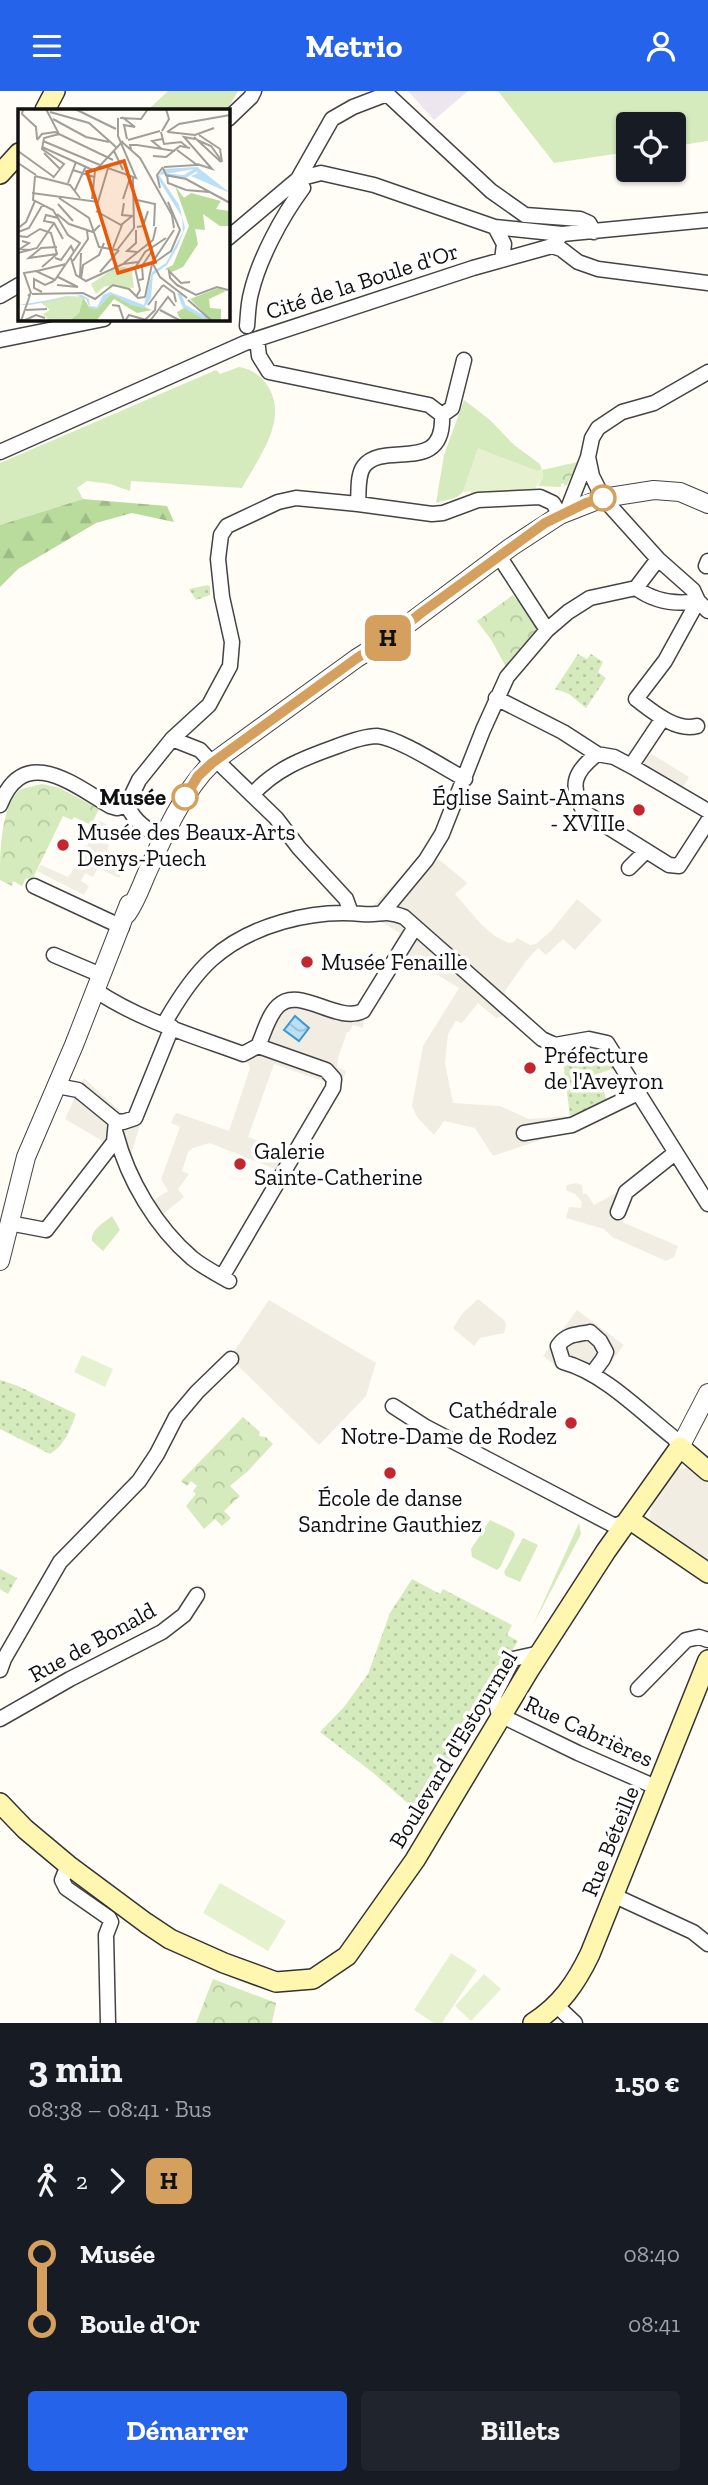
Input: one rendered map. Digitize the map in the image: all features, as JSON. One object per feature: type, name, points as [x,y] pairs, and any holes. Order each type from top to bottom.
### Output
[{"type":"main road","points":[[45,109],[47,91]]},
{"type":"main road","points":[[46,109],[55,91]]},
{"type":"main road","points":[[0,174],[18,154]]},
{"type":"main road","points":[[680,1447],[708,1471]]},
{"type":"main road","name":"Boulevard d'Estourmel","points":[[68,1865],[170,1939],[276,1982],[313,1979],[347,1956],[429,1840],[540,1653],[610,1545],[680,1447]]},
{"type":"main road","points":[[629,1519],[708,1573]]},
{"type":"main road","name":"Rue Béteille","points":[[533,2023],[557,2006],[577,1981],[615,1896],[708,1660]]},
{"type":"main road","points":[[0,1803],[25,1829],[68,1865]]},
{"type":"street","points":[[229,118],[254,91]]},
{"type":"street","points":[[229,237],[298,179],[332,119],[387,92],[491,191],[525,215],[579,219],[589,223],[594,232]]},
{"type":"street","points":[[298,179],[321,173],[374,185],[495,227],[562,234],[708,220]]},
{"type":"street","points":[[247,326],[250,295],[258,271],[287,209],[303,188],[298,179]]},
{"type":"street","points":[[495,227],[504,244]]},
{"type":"street","points":[[502,260],[504,244],[515,229]]},
{"type":"street","points":[[515,229],[526,240],[521,254]]},
{"type":"street","points":[[562,234],[552,246],[561,249],[578,262],[598,269],[708,283]]},
{"type":"street","name":"Cité de la Boule d'Or","points":[[442,415],[429,405],[269,372],[259,356],[257,339],[552,246]]},
{"type":"street","points":[[0,296],[18,286]]},
{"type":"street","points":[[0,340],[99,320]]},
{"type":"street","points":[[0,452],[101,405],[257,339]]},
{"type":"street","points":[[358,504],[359,482],[364,466],[374,459],[421,451],[438,442],[442,415],[452,408],[464,360]]},
{"type":"street","points":[[564,513],[598,428],[622,412],[654,403],[708,372]]},
{"type":"street","points":[[588,457],[592,476],[603,498],[700,601]]},
{"type":"street","points":[[0,1261],[26,1157],[124,920],[138,898],[145,877],[198,776],[214,761],[392,636],[499,556],[564,513],[603,498],[664,490],[680,492],[708,504]]},
{"type":"street","points":[[0,805],[13,783],[28,773],[42,771],[64,778],[110,806],[117,808],[127,805],[139,780],[172,739],[209,705],[230,666],[232,642],[222,597],[218,559],[221,535],[227,526],[278,502],[296,498],[432,515],[478,500],[540,497],[553,503],[564,513]]},
{"type":"street","points":[[499,556],[547,630]]},
{"type":"street","points":[[383,912],[429,855],[442,834],[496,698],[507,677],[547,630],[568,612],[590,598],[636,588],[658,559]]},
{"type":"street","points":[[698,726],[690,728],[663,718],[636,699],[665,661],[700,601],[705,568]]},
{"type":"street","points":[[636,588],[646,596],[664,602],[680,604],[700,601]]},
{"type":"street","points":[[496,698],[563,731],[594,751],[631,766],[708,811]]},
{"type":"street","points":[[631,766],[663,718]]},
{"type":"street","points":[[256,798],[276,773],[301,759],[353,741],[377,736],[395,741],[465,779]]},
{"type":"street","points":[[172,739],[200,750],[256,798],[357,913]]},
{"type":"street","points":[[594,751],[575,782],[577,801],[583,812],[646,851],[669,865],[679,866],[708,821]]},
{"type":"street","points":[[127,805],[141,826],[164,839]]},
{"type":"street","points":[[629,868],[646,851]]},
{"type":"street","points":[[34,886],[124,920]]},
{"type":"street","points":[[9,1223],[46,1230],[123,1122],[135,1118],[147,1092],[175,1004],[201,971],[224,949],[266,927],[305,917],[383,912],[404,917],[542,1039],[555,1045],[589,1039],[607,1043],[708,1204]]},
{"type":"street","points":[[54,955],[98,983],[110,1000],[243,1054],[258,1046],[276,1008],[287,1000],[300,1000],[346,1015],[363,1011],[415,927]]},
{"type":"street","points":[[57,1086],[78,1090],[116,1132],[141,1193],[153,1214],[194,1259],[227,1280],[333,1088],[334,1079],[326,1070],[258,1046]]},
{"type":"street","points":[[524,1133],[572,1125],[638,1093]]},
{"type":"street","points":[[618,1212],[626,1192],[675,1153]]},
{"type":"street","points":[[0,1670],[60,1562],[139,1481],[158,1454],[175,1418],[231,1359]]},
{"type":"street","points":[[592,1374],[674,1438],[680,1447],[708,1393]]},
{"type":"street","points":[[393,1406],[424,1426],[615,1526],[629,1519]]},
{"type":"street","name":"Rue de Bonald","points":[[0,1719],[162,1632],[184,1615],[197,1595]]},
{"type":"street","points":[[638,1689],[686,1640],[699,1637],[708,1640]]},
{"type":"street","name":"Rue Cabrières","points":[[501,1717],[658,1788]]},
{"type":"street","points":[[68,1865],[62,1880],[66,1888],[109,1917],[106,1935],[108,2023]]},
{"type":"street","points":[[615,1896],[693,1932],[708,1944]]},
{"type":"street","points":[[557,2006],[575,2023]]},
{"type":"shaded area","points":[[408,91],[468,91],[434,120]]},
{"type":"shaded area","points":[[650,753],[689,777],[681,791],[642,765]]},
{"type":"shaded area","points":[[97,820],[108,825],[101,840],[109,845],[105,856],[125,866],[119,878],[98,868],[93,877],[85,873],[81,881],[89,886],[84,895],[37,871],[41,865],[68,877],[80,860]]},
{"type":"shaded area","points":[[424,852],[442,862],[465,881],[467,884],[455,894],[482,925],[509,943],[517,938],[530,945],[536,944],[551,931],[577,899],[602,920],[575,950],[563,939],[546,955],[538,948],[505,991],[507,1015],[496,1018],[478,1003],[462,1023],[456,1021],[448,1034],[445,1063],[453,1103],[500,1106],[529,1119],[570,1116],[573,1129],[493,1156],[475,1128],[444,1121],[434,1135],[417,1117],[412,1106],[423,1046],[459,988],[392,947],[400,933],[368,911]]},
{"type":"shaded area","points":[[301,1005],[349,1022],[364,1016],[363,1028],[353,1025],[347,1032],[338,1058],[337,1067],[346,1071],[344,1077],[331,1065],[273,1045],[270,1040],[279,1014],[287,1007]]},
{"type":"shaded area","points":[[262,1053],[322,1075],[325,1082],[274,1064],[248,1137],[286,1151],[275,1169],[210,1143],[193,1148],[188,1152],[182,1171],[189,1174],[178,1189],[184,1197],[157,1219],[152,1201],[168,1191],[161,1179],[180,1127],[171,1123],[174,1116],[177,1113],[229,1131],[250,1068],[248,1063],[242,1060]]},
{"type":"shaded area","points":[[84,1078],[123,1114],[128,1113],[140,1125],[130,1157],[65,1119]]},
{"type":"shaded area","points":[[567,1185],[582,1185],[583,1194],[587,1194],[594,1205],[616,1193],[635,1191],[622,1222],[678,1246],[674,1257],[666,1261],[612,1237],[604,1229],[566,1218],[569,1207],[581,1208],[582,1202],[575,1194],[566,1190]]},
{"type":"shaded area","points":[[478,1299],[504,1320],[506,1325],[504,1333],[480,1338],[474,1346],[453,1328],[462,1314]]},
{"type":"shaded area","points":[[269,1300],[376,1363],[366,1396],[319,1445],[228,1356],[235,1350]]},
{"type":"shaded area","points":[[577,1310],[624,1345],[596,1382],[575,1372],[572,1375],[543,1356]]},
{"type":"shaded area","points":[[689,1468],[708,1480],[708,1567],[652,1527],[649,1519],[653,1502],[670,1476],[676,1469]]},
{"type":"green space","points":[[168,91],[238,91],[228,109],[149,109]]},
{"type":"green space","points":[[498,91],[708,91],[708,141],[686,144],[686,112],[616,112],[616,154],[554,163]]},
{"type":"green space","points":[[239,367],[248,369],[263,380],[274,401],[275,414],[269,439],[242,488],[131,481],[130,491],[110,484],[87,481],[77,488],[83,499],[0,525],[0,463],[216,370],[220,374]]},
{"type":"green space","points":[[464,400],[490,420],[514,445],[540,464],[542,470],[537,471],[478,449],[463,492],[457,497],[436,503],[444,455]]},
{"type":"green space","points":[[478,448],[537,471],[542,470],[543,477],[533,491],[471,495],[471,491],[463,492]]},
{"type":"green space","points":[[578,462],[567,485],[564,486],[564,483],[561,487],[538,486],[543,477],[542,470]]},
{"type":"green space","points":[[83,499],[167,506],[174,522],[132,513],[96,523],[18,569],[0,587],[0,525]]},
{"type":"green space","points":[[208,585],[210,595],[196,600],[189,589]]},
{"type":"green space","points":[[513,595],[517,600],[522,598],[543,630],[507,669],[492,641],[477,621]]},
{"type":"green space","points":[[578,654],[587,659],[591,654],[603,662],[598,672],[606,678],[586,708],[569,694],[555,689]]},
{"type":"green space","points":[[42,784],[60,788],[99,809],[91,825],[74,817],[72,820],[63,816],[32,880],[26,878],[22,886],[13,881],[12,886],[0,880],[1,845],[8,807],[20,790]]},
{"type":"green space","points":[[592,1048],[603,1052],[614,1068],[595,1075],[596,1080],[600,1079],[607,1101],[570,1116],[562,1053]]},
{"type":"green space","points":[[112,1216],[120,1230],[103,1251],[92,1241],[92,1237]]},
{"type":"green space","points":[[82,1355],[113,1369],[105,1387],[74,1372]]},
{"type":"green space","points":[[0,1380],[76,1414],[66,1437],[50,1454],[0,1429]]},
{"type":"green space","points":[[243,1417],[260,1432],[259,1436],[266,1437],[273,1444],[230,1486],[240,1496],[224,1511],[231,1518],[222,1526],[215,1519],[204,1529],[186,1506],[196,1494],[193,1491],[197,1486],[191,1481],[187,1486],[181,1481]]},
{"type":"green space","points":[[490,1520],[513,1531],[515,1535],[497,1570],[472,1557],[471,1549]]},
{"type":"green space","points":[[579,1523],[581,1534],[533,1625]]},
{"type":"green space","points":[[523,1538],[538,1545],[520,1582],[506,1576],[504,1572]]},
{"type":"green space","points":[[0,1569],[17,1578],[8,1594],[0,1589]]},
{"type":"green space","points":[[412,1579],[440,1594],[443,1589],[512,1625],[507,1635],[518,1641],[475,1710],[436,1789],[419,1813],[320,1732],[344,1707],[368,1674],[390,1613]]},
{"type":"green space","points":[[220,1883],[286,1921],[268,1951],[203,1913]]},
{"type":"green space","points":[[451,1953],[477,1970],[442,2023],[434,2023],[414,2010]]},
{"type":"green space","points":[[484,1974],[501,1989],[471,2021],[455,2006]]},
{"type":"green space","points":[[213,1979],[276,2003],[272,2023],[196,2023]]},
{"type":"water","points":[[295,1016],[309,1028],[299,1041],[284,1030]]},
{"type":"bus line","name":"H","points":[[185,797],[198,776],[212,763],[417,618],[511,547],[560,515],[603,498]]},
{"type":"place","name":"Musée","points":[[185,797]]},
{"type":"place","name":"Église Saint-Amans - XVIIIe","points":[[639,810]]},
{"type":"place","name":"Musée des Beaux-Arts Denys-Puech","points":[[63,845]]},
{"type":"place","name":"Musée Fenaille","points":[[307,962]]},
{"type":"place","name":"Préfecture de l'Aveyron","points":[[530,1068]]},
{"type":"place","name":"Galerie Sainte-Catherine","points":[[240,1164]]},
{"type":"place","name":"Cathédrale Notre-Dame de Rodez","points":[[571,1423]]},
{"type":"place","name":"École de danse Sandrine Gauthiez","points":[[390,1473]]}]
